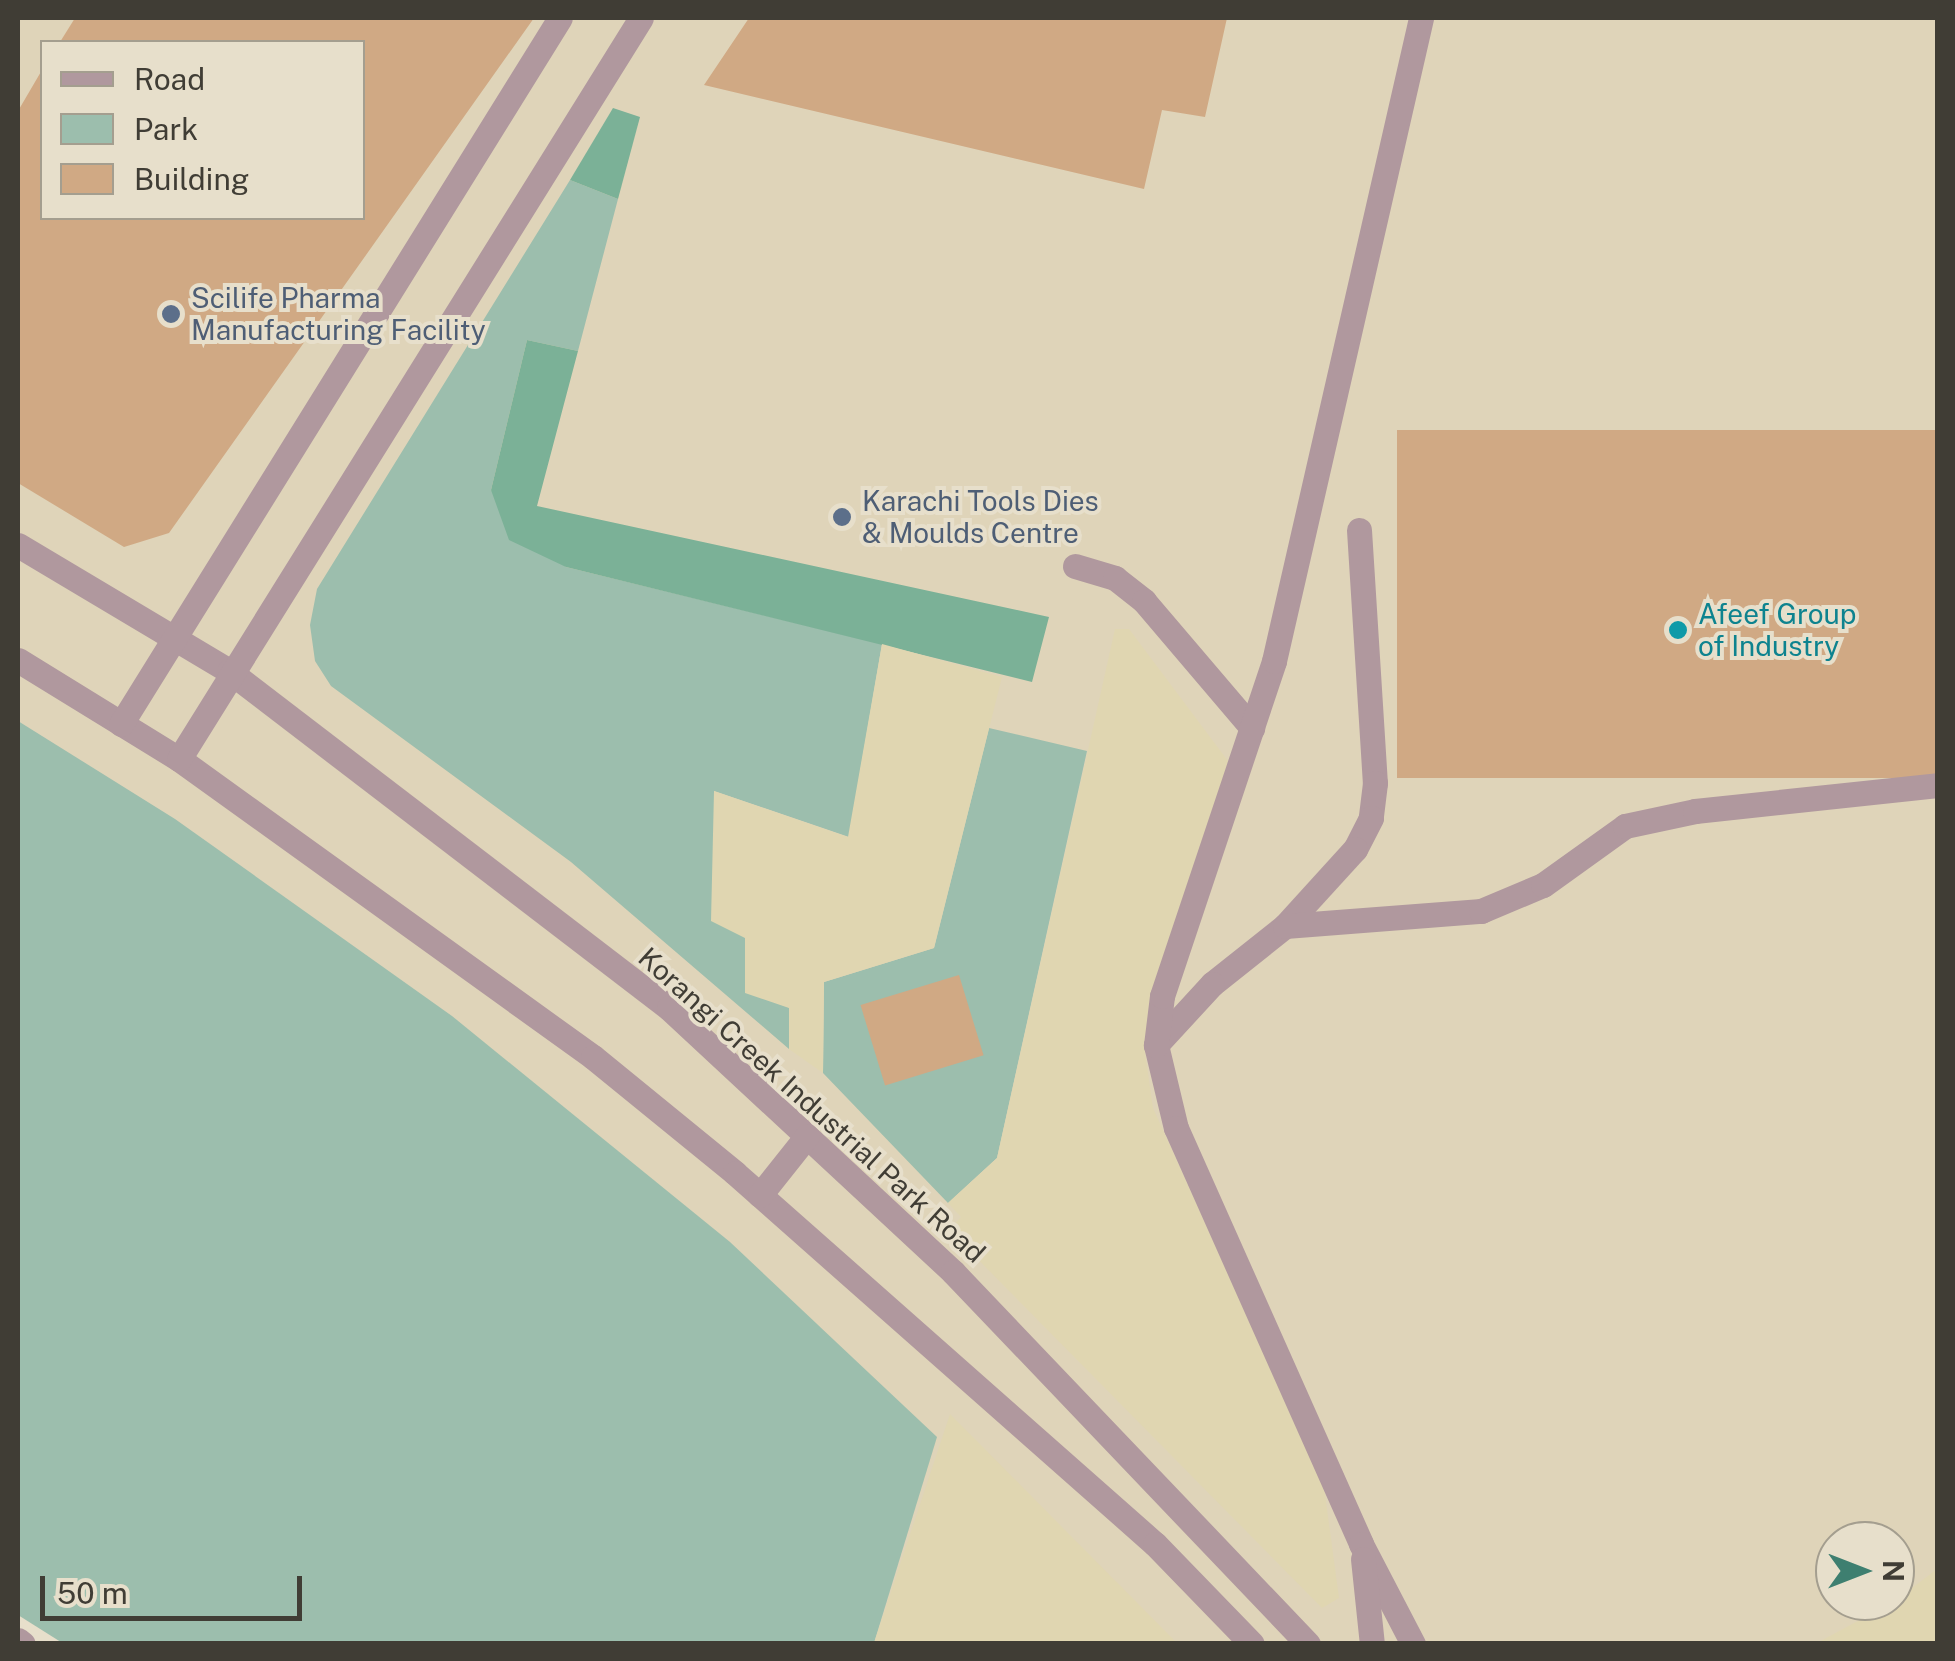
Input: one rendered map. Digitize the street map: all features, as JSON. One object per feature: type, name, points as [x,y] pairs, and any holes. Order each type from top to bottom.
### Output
[{"type":"lane","points":[[121,724],[560,18]]},
{"type":"lane","points":[[179,759],[229,672],[641,18]]},
{"type":"lane","points":[[1413,1644],[1361,1544],[1176,1128],[1156,1045],[1162,996],[1274,661],[1421,18]]},
{"type":"lane","points":[[1156,1045],[1212,984],[1285,926],[1356,849],[1371,818],[1375,782],[1360,530]]},
{"type":"lane","name":"Korangi Creek Industrial Park Road","points":[[18,545],[229,672],[669,1008],[953,1272],[1308,1644]]},
{"type":"lane","points":[[1075,566],[1115,578],[1144,601],[1252,728]]},
{"type":"lane","points":[[18,660],[179,759],[593,1057],[760,1195],[1155,1544],[1252,1644]]},
{"type":"lane","points":[[1285,926],[1481,911],[1543,885],[1625,826],[1695,811],[1938,785]]},
{"type":"lane","points":[[760,1195],[808,1136]]},
{"type":"lane","points":[[1361,1544],[1372,1644]]},
{"type":"shaded area","points":[[18,18],[1937,18],[1937,1643],[99,1644],[18,1592]]},
{"type":"green space","points":[[613,108],[640,117],[618,199],[570,180]]},
{"type":"green space","points":[[570,180],[618,199],[578,351],[527,340],[491,490],[566,567],[882,644],[849,837],[714,791],[745,938],[789,1008],[789,1049],[571,862],[331,686],[315,661],[310,625],[317,589]]},
{"type":"green space","points":[[527,340],[578,351],[537,506],[1049,617],[1032,682],[566,567],[509,540],[491,490]]},
{"type":"green space","points":[[18,721],[175,819],[452,1016],[730,1242],[937,1437],[874,1643],[64,1644],[18,1615]]},
{"type":"green space","points":[[989,728],[1087,751],[997,1158],[948,1203],[823,1073],[824,982],[934,948]]},
{"type":"sand","points":[[1115,629],[1129,629],[1228,761],[1145,1053],[1153,1108],[1324,1487],[1339,1598],[1322,1608],[949,1230],[961,1217],[948,1203],[997,1158]]},
{"type":"sand","points":[[882,644],[1002,677],[934,948],[824,982],[823,1073],[789,1049],[789,1008],[745,993],[745,938],[711,921],[714,791],[848,837]]},
{"type":"sand","points":[[950,1414],[1177,1643],[874,1643]]},
{"type":"sand","points":[[1937,1569],[1937,1643],[1817,1643],[1858,1621],[1915,1621],[1915,1586]]},
{"type":"building","name":"Scilife Pharma Manufacturing Facility","points":[[75,18],[534,18],[169,533],[124,547],[18,483],[18,111],[40,73],[40,220],[365,220],[365,40],[61,40]]},
{"type":"building","points":[[749,18],[1227,18],[1205,117],[1162,110],[1144,189],[704,85]]},
{"type":"building","name":"Afeef Group of Industry","points":[[1397,430],[1938,430],[1938,778],[1397,778]]},
{"type":"building","points":[[959,975],[984,1055],[885,1085],[861,1005]]},
{"type":"place","name":"Scilife Pharma Manufacturing Facility","points":[[171,314]]},
{"type":"place","name":"Karachi Tools Dies & Moulds Centre","points":[[842,517]]},
{"type":"place","name":"Afeef Group of Industry","points":[[1678,630]]}]
